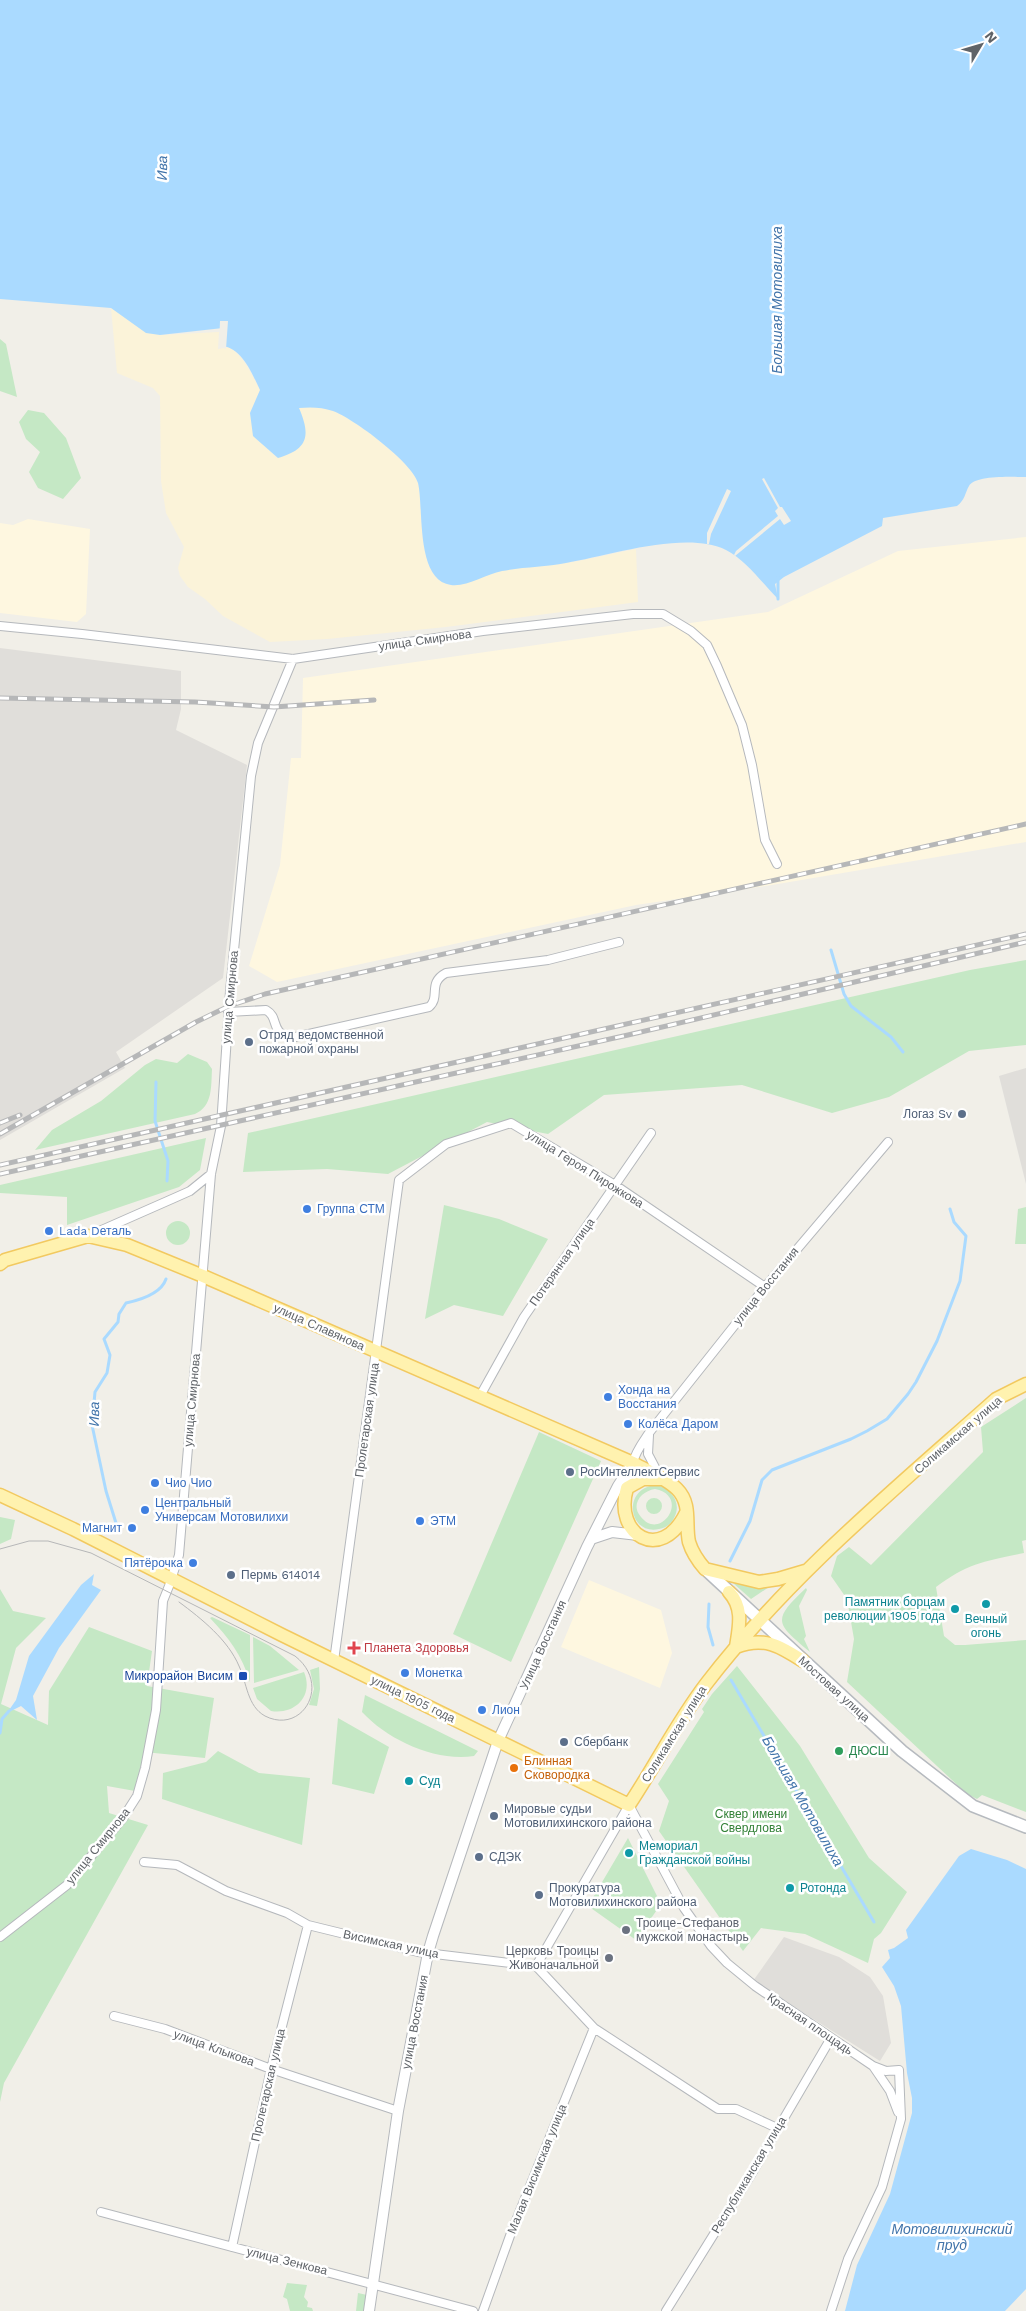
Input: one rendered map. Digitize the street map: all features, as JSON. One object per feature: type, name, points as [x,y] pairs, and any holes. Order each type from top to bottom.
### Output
[{"type":"main road","name":"улица Славянова","points":[[0,1264],[5,1260],[88,1236],[127,1245],[480,1396],[633,1463],[662,1479]]},
{"type":"main road","name":"Соликамская улица","points":[[629,1805],[702,1690],[736,1647],[805,1571],[996,1399],[1026,1384]]},
{"type":"main road","points":[[643,1479],[662,1479],[677,1489],[682,1496],[687,1510],[678,1528],[664,1538],[656,1540],[638,1535],[627,1519],[624,1500],[627,1488],[643,1479]]},
{"type":"main road","name":"улица 1905 года","points":[[0,1495],[629,1805]]},
{"type":"main road","name":"улица 1905 года","points":[[0,1503],[30,1509]]},
{"type":"main road","name":"Мостовая улица","points":[[687,1510],[689,1540],[696,1556],[705,1569],[729,1592],[902,1751],[973,1806],[1026,1827]]},
{"type":"main road","name":"Соликамская улица","points":[[705,1569],[759,1582],[778,1579],[805,1571]]},
{"type":"main road","points":[[729,1592],[736,1599],[740,1614],[736,1647],[745,1644],[771,1643],[803,1661]]},
{"type":"street","name":"улица Смирнова","points":[[0,1937],[68,1885],[123,1818],[137,1796],[145,1768],[156,1710],[163,1600],[179,1554],[211,1174],[221,1126],[228,1012],[254,757],[293,660],[483,631],[632,614],[663,614],[691,631],[707,645],[717,666],[742,725],[752,765],[765,840],[777,864]]},
{"type":"street","points":[[0,626],[82,634],[293,660]]},
{"type":"street","points":[[228,1012],[266,1010],[270,1012],[275,1028],[279,1033],[291,1038],[430,1007],[434,1000],[437,979],[446,973],[548,960],[620,942]]},
{"type":"street","name":"улица Героя Пирожкова","points":[[399,1180],[446,1144],[510,1123],[615,1185],[765,1287]]},
{"type":"street","name":"Потерянная улица","points":[[480,1396],[524,1317],[650,1133]]},
{"type":"street","name":"улица Восстания","points":[[627,1488],[633,1474],[633,1463],[637,1451],[649,1433],[765,1287],[888,1142]]},
{"type":"street","points":[[88,1236],[190,1191],[211,1174]]},
{"type":"street","name":"Пролетарская улица","points":[[334,1661],[399,1180]]},
{"type":"street","points":[[649,1433],[648,1454],[662,1479]]},
{"type":"street","points":[[600,1521],[618,1486],[633,1463]]},
{"type":"street","points":[[600,1521],[627,1488]]},
{"type":"street","name":"Улица Восстания","points":[[498,1741],[600,1521]]},
{"type":"street","points":[[589,1543],[612,1532],[638,1535]]},
{"type":"street","name":"улица Восстания","points":[[369,2311],[398,2111],[428,1953],[498,1741]]},
{"type":"street","name":"Красная площадь","points":[[629,1805],[684,1908],[711,1946],[727,1963],[755,1986],[873,2066],[886,2071],[899,2070],[901,2119]]},
{"type":"street","name":"Соликамская улица","points":[[536,1966],[629,1805]]},
{"type":"street","name":"Висимская улица","points":[[144,1862],[177,1865],[226,1891],[287,1913],[308,1925],[428,1953],[536,1966]]},
{"type":"street","name":"Пролетарская улица","points":[[232,2247],[271,2069],[308,1925]]},
{"type":"street","points":[[536,1966],[594,2028],[718,2109],[736,2109],[777,2128]]},
{"type":"street","name":"улица Клыкова","points":[[114,2016],[165,2029],[271,2069],[398,2111]]},
{"type":"street","name":"Малая Висимская улица","points":[[483,2311],[511,2233],[594,2028]]},
{"type":"street","name":"Республиканская улица","points":[[666,2311],[752,2173],[831,2038]]},
{"type":"street","points":[[832,2311],[848,2259],[882,2187],[901,2119],[890,2091],[873,2066]]},
{"type":"street","name":"улица Зенкова","points":[[101,2212],[473,2311]]},
{"type":"shaded area","points":[[28,519],[90,529],[86,614],[77,622],[0,613],[0,523],[13,525]]},
{"type":"shaded area","points":[[1026,537],[1026,842],[772,885],[636,905],[277,982],[249,966],[280,865],[291,758],[301,758],[303,678],[768,612],[898,551]]},
{"type":"shaded area","points":[[0,648],[181,671],[181,709],[176,730],[247,765],[223,978],[116,1052],[125,1068],[0,1140]]},
{"type":"shaded area","points":[[1026,1068],[1026,1184],[999,1076]]},
{"type":"shaded area","points":[[589,1580],[661,1610],[672,1653],[660,1688],[561,1647]]},
{"type":"shaded area","points":[[784,1937],[839,1957],[870,1977],[883,1996],[891,2043],[880,2061],[753,1981]]},
{"type":"green space","points":[[0,339],[6,344],[17,397],[0,391]]},
{"type":"green space","points":[[28,410],[44,413],[66,438],[81,478],[63,499],[38,488],[29,472],[40,452],[26,439],[19,422]]},
{"type":"green space","points":[[1026,960],[1026,1045],[969,1051],[889,1097],[832,1113],[742,1085],[604,1095],[548,1134],[487,1122],[388,1174],[327,1169],[243,1172],[248,1133],[970,970]]},
{"type":"green space","points":[[188,1054],[207,1062],[212,1069],[208,1101],[195,1114],[35,1150],[52,1130],[101,1101],[145,1065],[156,1059],[177,1063]]},
{"type":"green space","points":[[206,1138],[200,1170],[179,1187],[67,1225],[67,1197],[0,1193],[0,1185]]},
{"type":"green space","points":[[444,1205],[499,1219],[548,1239],[503,1316],[454,1305],[425,1319]]},
{"type":"green space","points":[[1026,1207],[1026,1244],[1015,1244],[1018,1209]]},
{"type":"green space","points":[[178,1221],[186,1225],[190,1233],[186,1241],[178,1245],[170,1241],[166,1233],[170,1225]]},
{"type":"green space","points":[[1026,1398],[1026,1540],[1022,1541],[1024,1553],[977,1564],[947,1579],[936,1587],[944,1636],[955,1645],[1026,1640],[1026,1812],[982,1795],[977,1799],[967,1794],[847,1682],[854,1639],[847,1599],[831,1576],[837,1556],[849,1547],[871,1565],[983,1452],[981,1427]]},
{"type":"green space","points":[[539,1432],[601,1461],[511,1662],[453,1634]]},
{"type":"green space","points":[[658,1485],[663,1487],[668,1490],[676,1502],[677,1507],[674,1518],[664,1528],[649,1529],[641,1525],[635,1518],[633,1510],[634,1501],[638,1493],[646,1487]],"holes":[[[655,1489],[666,1493],[671,1500],[672,1508],[664,1521],[657,1524],[649,1523],[641,1517],[638,1512],[637,1503],[645,1493]]]},
{"type":"green space","points":[[654,1498],[662,1506],[654,1514],[646,1506]]},
{"type":"green space","points":[[0,1517],[15,1520],[11,1539],[0,1544]]},
{"type":"green space","points":[[733,1583],[769,1587],[751,1599]]},
{"type":"green space","points":[[806,1588],[807,1590],[799,1606],[806,1636],[804,1639],[810,1652],[790,1634],[782,1622],[787,1608]]},
{"type":"green space","points":[[0,1589],[13,1611],[46,1618],[16,1648],[1,1704],[48,1725],[49,1691],[89,1627],[152,1651],[147,1686],[214,1698],[205,1758],[144,1752],[135,1791],[107,1786],[109,1813],[148,1825],[4,2083],[0,2102]]},
{"type":"green space","points":[[212,1617],[250,1635],[250,1682],[239,1655],[210,1618]]},
{"type":"green space","points":[[253,1637],[270,1646],[299,1670],[254,1683]]},
{"type":"green space","name":"Сквер имени Свердлова","points":[[737,1666],[800,1746],[869,1858],[907,1892],[881,1933],[874,1939],[868,1963],[805,1934],[761,1928],[743,1951],[659,1831],[669,1801],[658,1784],[704,1712],[702,1709],[712,1694]]},
{"type":"green space","points":[[319,1667],[320,1689],[317,1706],[309,1705],[314,1689],[310,1670]]},
{"type":"green space","points":[[304,1672],[306,1689],[304,1696],[295,1707],[288,1710],[271,1711],[257,1699],[253,1688]]},
{"type":"green space","points":[[365,1695],[478,1751],[474,1756],[459,1757],[444,1756],[413,1747],[385,1732],[362,1712]]},
{"type":"green space","points":[[338,1718],[389,1747],[374,1794],[332,1784]]},
{"type":"green space","points":[[218,1751],[259,1773],[310,1778],[302,1845],[162,1799],[163,1773],[206,1762]]},
{"type":"green space","points":[[628,1838],[661,1904],[636,1940],[588,1906]]},
{"type":"green space","points":[[287,2283],[307,2285],[304,2297],[308,2302],[307,2307],[312,2308],[313,2311],[290,2311],[287,2299],[283,2297]]},
{"type":"green space","points":[[358,2293],[367,2295],[365,2311],[356,2311]]},
{"type":"sand","points":[[111,308],[160,335],[219,332],[218,349],[229,347],[239,355],[260,390],[250,413],[267,448],[277,458],[299,407],[321,408],[333,411],[354,422],[381,442],[405,464],[414,474],[418,483],[426,557],[431,570],[439,580],[456,585],[499,571],[574,562],[636,549],[638,602],[446,627],[327,639],[270,642],[223,616],[205,599],[188,587],[180,576],[178,568],[184,547],[166,513],[161,481],[160,396],[153,388],[117,373]]},
{"type":"water","points":[[0,0],[1026,0],[1026,477],[995,477],[979,480],[969,486],[960,504],[957,506],[883,518],[882,526],[784,577],[775,584],[778,599],[733,554],[709,545],[690,543],[647,546],[566,563],[502,571],[457,585],[451,585],[439,580],[426,557],[423,542],[420,494],[414,474],[394,453],[354,422],[325,409],[299,408],[305,426],[306,434],[304,440],[296,450],[278,458],[253,436],[250,413],[260,390],[250,369],[241,356],[235,351],[222,346],[223,328],[160,335],[146,333],[111,308],[0,299]]},
{"type":"water","points":[[94,1574],[92,1585],[101,1590],[59,1648],[33,1696],[37,1720],[21,1706],[7,1713],[16,1700],[29,1656],[81,1585]]},
{"type":"water","name":"Мотовилихинский пруд","points":[[971,1849],[1007,1860],[1026,1869],[1026,2289],[1005,2311],[845,2311],[857,2265],[890,2194],[912,2113],[912,2098],[907,2073],[901,2006],[894,1986],[882,1967],[890,1958],[888,1950],[908,1938],[906,1930],[959,1856]]},
{"type":"pier","points":[[220,321],[228,321],[226,349],[219,346]]},
{"type":"pier","points":[[764,478],[780,507],[782,507],[791,521],[784,525],[780,519],[735,556],[736,551],[778,516],[775,511],[778,508],[762,479]]},
{"type":"pier","points":[[727,489],[731,491],[711,534],[709,544],[707,544],[707,533]]},
{"type":"waterway","name":"Большая Мотовилиха","points":[[778,577],[778,599]]},
{"type":"waterway","name":"Большая Мотовилиха","points":[[831,950],[844,994],[851,1006],[891,1037],[903,1052]]},
{"type":"waterway","name":"Ива","points":[[156,1082],[155,1121],[168,1161],[167,1181]]},
{"type":"waterway","name":"Большая Мотовилиха","points":[[730,1561],[750,1521],[762,1480],[772,1470],[851,1439],[887,1419],[916,1382],[937,1341],[960,1281],[966,1236],[954,1222],[950,1209]]},
{"type":"waterway","name":"Ива","points":[[116,1523],[106,1491],[92,1425],[95,1392],[107,1373],[110,1355],[104,1339],[118,1322],[119,1314],[126,1303],[155,1292],[160,1289],[166,1279]]},
{"type":"waterway","name":"Большая Мотовилиха","points":[[709,1604],[708,1627],[713,1645]]},
{"type":"waterway","name":"Большая Мотовилиха","points":[[731,1680],[874,1922]]},
{"type":"waterway","name":"Ива","points":[[0,1733],[2,1719],[9,1711]]},
{"type":"tram line","points":[[0,1549],[29,1541],[48,1541],[91,1553],[295,1656],[306,1668],[311,1680],[312,1693],[308,1704],[301,1713],[290,1719],[278,1720],[259,1712],[248,1694],[242,1673],[228,1647],[205,1623],[179,1602]]},
{"type":"railway","points":[[0,698],[195,702],[274,707],[374,700]]},
{"type":"railway","points":[[0,1134],[196,1022],[229,1006],[265,994],[1026,824]]},
{"type":"railway","points":[[0,1165],[1026,934]]},
{"type":"railway","points":[[0,1174],[628,1035],[1026,942]]},
{"type":"railway","points":[[0,1123],[20,1115]]},
{"type":"place","name":"Отряд ведомственной пожарной охраны","points":[[249,1042]]},
{"type":"place","name":"Логаз Sv","points":[[962,1114]]},
{"type":"place","name":"Группа СТМ","points":[[307,1209]]},
{"type":"place","name":"Lada Dеталь","points":[[49,1231]]},
{"type":"place","name":"Хонда на Восстания","points":[[608,1397]]},
{"type":"place","name":"Колёса Даром","points":[[628,1424]]},
{"type":"place","name":"РосИнтеллектСервис","points":[[570,1472]]},
{"type":"place","name":"Чио Чио","points":[[155,1483]]},
{"type":"place","name":"Центральный Универсам Мотовилихи","points":[[145,1510]]},
{"type":"place","name":"ЭТМ","points":[[420,1521]]},
{"type":"place","name":"Магнит","points":[[132,1528]]},
{"type":"place","name":"Пятёрочка","points":[[193,1563]]},
{"type":"place","name":"Пермь 614014","points":[[231,1575]]},
{"type":"place","name":"Вечный огонь","points":[[986,1604]]},
{"type":"place","name":"Памятник борцам революции 1905 года","points":[[955,1609]]},
{"type":"place","name":"Планета Здоровья","points":[[354,1648]]},
{"type":"place","name":"Монетка","points":[[405,1673]]},
{"type":"place","name":"Микрорайон Висим","points":[[243,1676]]},
{"type":"place","name":"Лион","points":[[482,1710]]},
{"type":"place","name":"Сбербанк","points":[[564,1742]]},
{"type":"place","name":"ДЮСШ","points":[[839,1751]]},
{"type":"place","name":"Блинная Сковородка","points":[[514,1768]]},
{"type":"place","name":"Суд","points":[[409,1781]]},
{"type":"place","name":"Мировые судьи Мотовилихинского района","points":[[494,1816]]},
{"type":"place","name":"Мемориал Гражданской войны","points":[[629,1853]]},
{"type":"place","name":"СДЭК","points":[[479,1857]]},
{"type":"place","name":"Ротонда","points":[[790,1888]]},
{"type":"place","name":"Прокуратура Мотовилихинского района","points":[[539,1895]]},
{"type":"place","name":"Троице-Стефанов мужской монастырь","points":[[626,1930]]},
{"type":"place","name":"Церковь Троицы Живоначальной","points":[[609,1958]]}]
